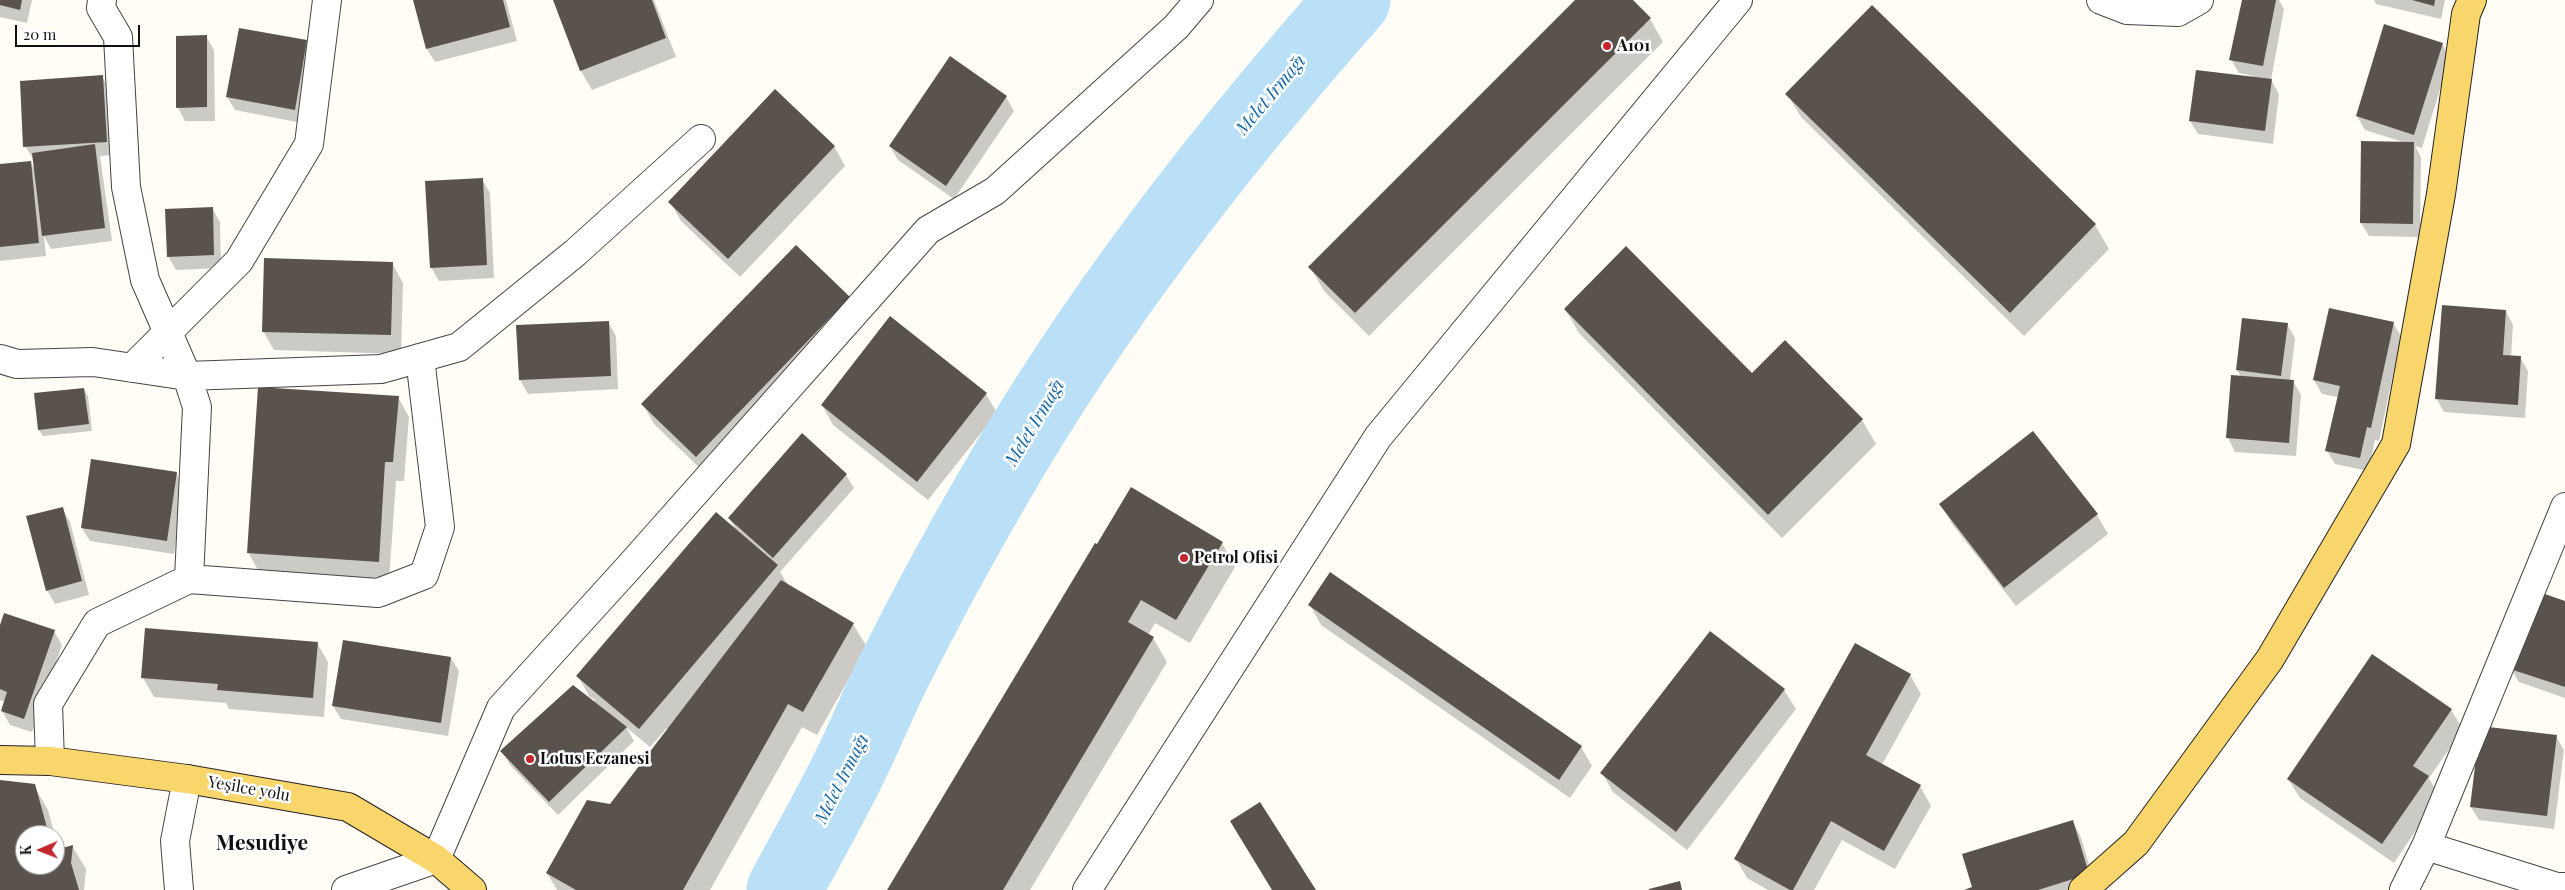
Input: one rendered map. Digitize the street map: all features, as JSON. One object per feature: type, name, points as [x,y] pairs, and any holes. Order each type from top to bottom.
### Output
[{"type":"main road","points":[[2083,890],[2136,843],[2270,659],[2396,444],[2441,194],[2466,14],[2472,0]]},
{"type":"main road","name":"Yeşilce yolu","points":[[0,760],[50,761],[187,779],[348,807],[436,859],[472,890]]},
{"type":"street","points":[[102,0],[101,8],[118,37],[126,186],[145,280],[198,407],[189,580]]},
{"type":"street","points":[[132,368],[239,261],[309,144],[327,0]]},
{"type":"street","points":[[346,890],[436,859],[501,708],[630,566],[928,230],[995,191],[1176,27],[1199,0]]},
{"type":"street","points":[[1087,890],[1378,437],[1738,0]]},
{"type":"street","points":[[2101,0],[2127,10],[2178,12],[2199,0]]},
{"type":"street","points":[[0,359],[17,364],[93,362],[186,376],[382,368],[459,347],[575,253],[701,139]]},
{"type":"street","points":[[50,761],[48,704],[97,623],[189,580],[378,593],[424,575],[440,527],[420,358]]},
{"type":"street","points":[[2404,890],[2426,846],[2565,507]]},
{"type":"street","points":[[179,890],[175,841],[187,779]]},
{"type":"street","points":[[2426,846],[2557,887],[2565,887]]},
{"type":"building","points":[[0,0],[22,0],[20,10],[0,5]]},
{"type":"building","points":[[413,0],[503,0],[510,27],[426,49]]},
{"type":"building","points":[[553,0],[652,0],[666,38],[580,71]]},
{"type":"building","points":[[1575,0],[1633,0],[1651,18],[1355,313],[1308,267]]},
{"type":"building","points":[[2242,0],[2276,0],[2263,66],[2229,60]]},
{"type":"building","points":[[2412,0],[2435,0],[2434,6]]},
{"type":"building","points":[[1872,5],[2096,224],[2010,313],[1785,94]]},
{"type":"building","points":[[2384,24],[2443,43],[2414,135],[2356,116]]},
{"type":"building","points":[[239,28],[307,40],[295,110],[226,97]]},
{"type":"building","points":[[207,35],[207,107],[176,108],[176,36]]},
{"type":"building","points":[[950,56],[1007,96],[946,186],[889,146]]},
{"type":"building","points":[[2196,70],[2272,79],[2265,131],[2189,121]]},
{"type":"building","points":[[103,75],[107,142],[23,147],[20,81]]},
{"type":"building","points":[[775,89],[835,146],[728,259],[668,202]]},
{"type":"building","points":[[2361,141],[2414,142],[2413,224],[2360,223]]},
{"type":"building","points":[[95,144],[105,228],[42,236],[32,153]]},
{"type":"building","points":[[31,161],[39,243],[0,247],[0,164]]},
{"type":"building","points":[[483,178],[487,265],[430,268],[425,181]]},
{"type":"building","points":[[213,207],[214,255],[167,257],[165,209]]},
{"type":"building","points":[[796,245],[850,297],[696,457],[641,404]]},
{"type":"building","points":[[1626,246],[1752,373],[1785,340],[1863,419],[1768,515],[1564,309]]},
{"type":"building","points":[[264,258],[393,262],[391,335],[262,332]]},
{"type":"building","points":[[2442,305],[2506,310],[2503,355],[2521,356],[2518,405],[2435,399]]},
{"type":"building","points":[[2329,308],[2394,322],[2371,428],[2367,427],[2360,458],[2325,451],[2340,386],[2313,380]]},
{"type":"building","points":[[890,316],[987,393],[917,482],[821,405]]},
{"type":"building","points":[[2242,318],[2288,323],[2281,376],[2236,370]]},
{"type":"building","points":[[609,321],[611,376],[519,380],[516,325]]},
{"type":"building","points":[[2231,375],[2294,380],[2289,443],[2226,438]]},
{"type":"building","points":[[258,387],[399,396],[393,462],[385,462],[379,562],[247,553]]},
{"type":"building","points":[[84,388],[89,424],[38,430],[34,393]]},
{"type":"building","points":[[2033,431],[2098,514],[2004,588],[1939,504]]},
{"type":"building","points":[[802,433],[847,474],[773,558],[728,518]]},
{"type":"building","points":[[91,459],[177,472],[167,541],[81,528]]},
{"type":"building","points":[[1131,487],[1223,542],[1176,620],[1141,600],[1128,622],[1154,637],[1003,890],[887,890],[1095,543],[1097,544]]},
{"type":"building","points":[[63,507],[82,581],[46,591],[26,516]]},
{"type":"building","points":[[716,512],[778,565],[639,729],[576,676]]},
{"type":"building","points":[[1330,572],[1582,746],[1559,780],[1308,605]]},
{"type":"building","points":[[781,580],[854,623],[803,712],[788,704],[683,890],[576,890],[546,873],[587,800],[610,804]]},
{"type":"building","points":[[2536,591],[2565,601],[2565,687],[2510,669]]},
{"type":"building","points":[[4,613],[55,630],[24,719],[1,711],[7,692],[0,689],[0,625]]},
{"type":"building","points":[[145,628],[318,642],[313,698],[217,690],[218,684],[141,678]]},
{"type":"building","points":[[1710,631],[1785,689],[1676,832],[1600,773]]},
{"type":"building","points":[[343,640],[451,657],[441,723],[332,706]]},
{"type":"building","points":[[1855,643],[1911,674],[1866,755],[1921,785],[1884,851],[1831,821],[1793,890],[1790,890],[1734,859]]},
{"type":"building","points":[[2372,654],[2452,709],[2413,766],[2429,776],[2382,844],[2287,779]]},
{"type":"building","points":[[573,685],[627,727],[549,802],[500,751]]},
{"type":"building","points":[[2480,726],[2557,735],[2547,816],[2470,807]]},
{"type":"building","points":[[0,780],[35,784],[46,825],[15,825],[15,875],[65,875],[65,847],[73,845],[71,863],[79,890],[0,890]]},
{"type":"building","points":[[1260,802],[1316,890],[1272,890],[1230,821]]},
{"type":"building","points":[[2073,820],[2089,874],[2038,890],[1964,890],[1972,887],[1962,854]]},
{"type":"building","points":[[1680,881],[1682,890],[1649,890],[1649,889]]},
{"type":"waterway","name":"Melet Irmağı","points":[[784,890],[861,744],[888,683],[954,556],[1032,423],[1116,296],[1161,235],[1254,116],[1353,0]]},
{"type":"place","name":"A101","points":[[1607,46]]},
{"type":"place","name":"Petrol Ofisi","points":[[1184,558]]},
{"type":"place","name":"Lotus Eczanesi","points":[[530,759]]},
{"type":"district","name":"Mesudiye","points":[[262,843]]}]
